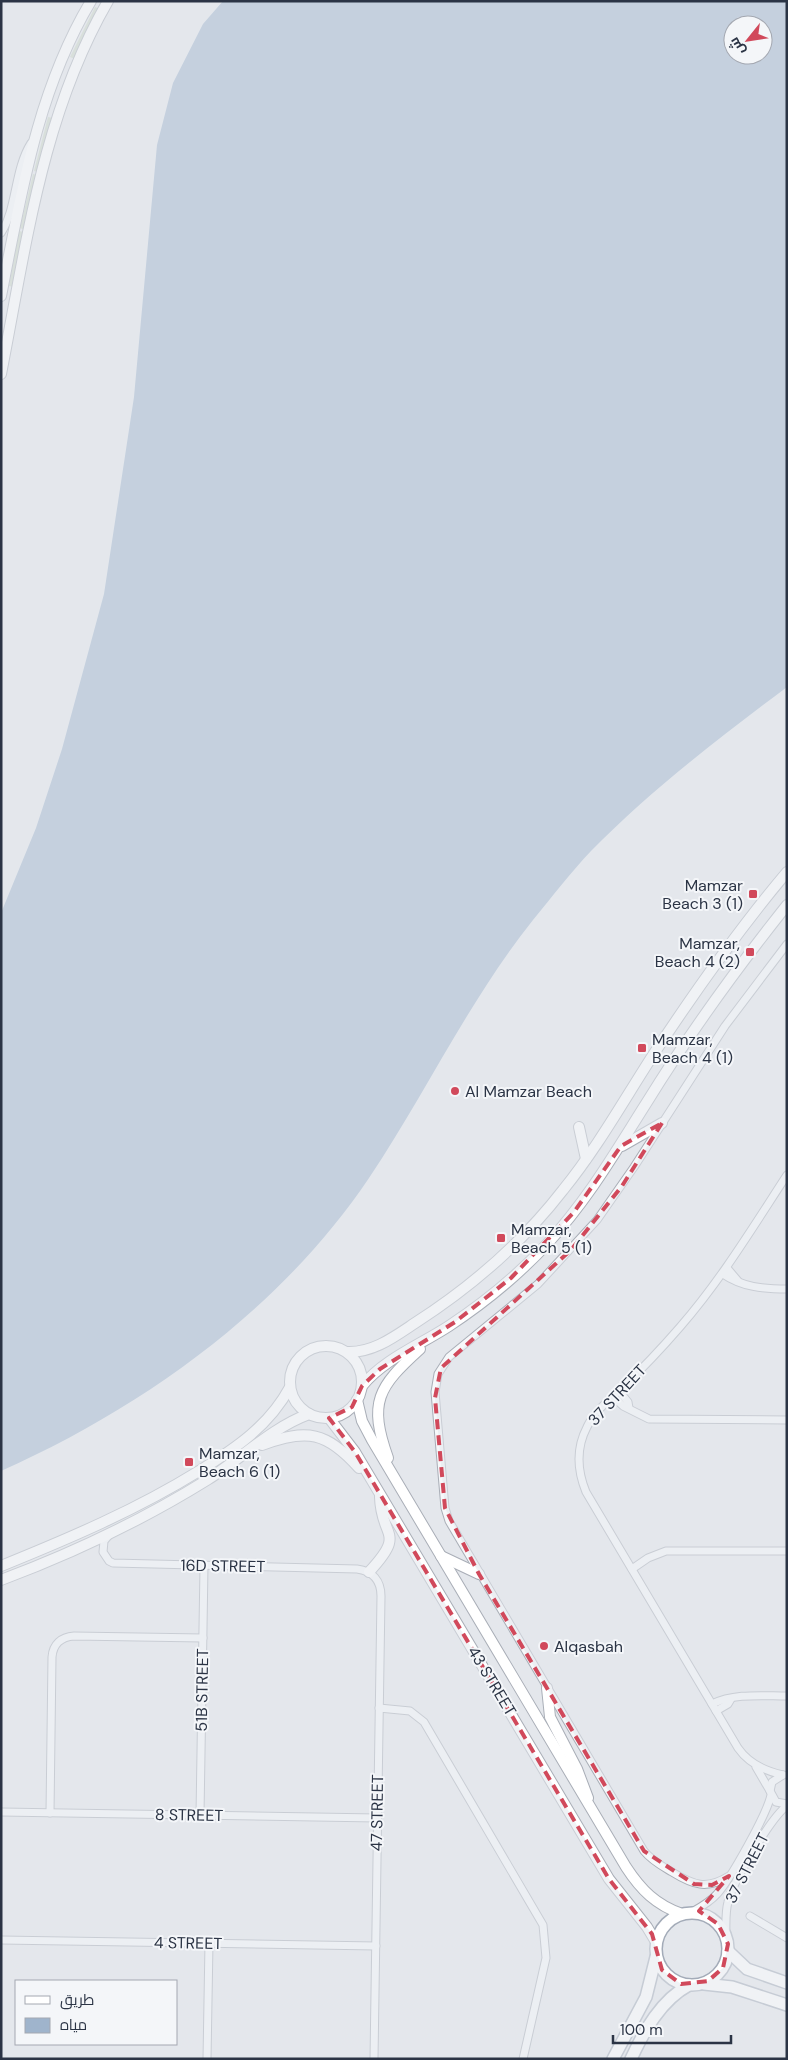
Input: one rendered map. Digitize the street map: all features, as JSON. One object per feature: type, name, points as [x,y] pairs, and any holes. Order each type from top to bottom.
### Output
[{"type":"main road","points":[[1,296],[20,197],[36,136],[62,61],[91,1]]},
{"type":"main road","points":[[1,374],[29,232],[50,141],[72,74],[108,1]]},
{"type":"main road","points":[[347,1352],[369,1350],[395,1336],[479,1277],[529,1230],[564,1190],[684,1009],[734,939],[787,872]]},
{"type":"main road","points":[[362,1386],[387,1364],[436,1335],[493,1293],[529,1262],[574,1212],[621,1146],[684,1046],[750,952],[787,905]]},
{"type":"main road","points":[[621,1146],[662,1123]]},
{"type":"main road","points":[[580,1127],[586,1159]]},
{"type":"main road","points":[[396,1480],[378,1425],[380,1398],[393,1374],[436,1335]]},
{"type":"main road","points":[[323,1345],[340,1348],[347,1352],[360,1370],[362,1386],[358,1400],[345,1413],[329,1418],[309,1414],[297,1404],[290,1387],[291,1370],[295,1362],[307,1350],[323,1345]]},
{"type":"main road","points":[[1,1566],[98,1527],[175,1486],[257,1430],[278,1408],[290,1387]]},
{"type":"main road","name":"43 STREET","points":[[358,1400],[362,1421],[396,1480],[590,1809],[640,1887],[657,1903],[687,1913]]},
{"type":"main road","points":[[1,1580],[58,1558],[110,1534],[176,1499],[252,1449],[283,1426],[309,1414]]},
{"type":"main road","name":"43 STREET","points":[[329,1418],[350,1443],[610,1879],[647,1927],[656,1942]]},
{"type":"main road","points":[[252,1449],[292,1435],[320,1437],[340,1447],[378,1490],[390,1540],[385,1556],[369,1572]]},
{"type":"main road","points":[[440,1555],[479,1574]]},
{"type":"main road","points":[[547,1688],[550,1717],[583,1782],[590,1809]]},
{"type":"main road","points":[[613,2059],[646,1997],[656,1956],[656,1942],[660,1931],[667,1922],[687,1913],[713,1919],[726,1937],[728,1951],[723,1968],[714,1978],[702,1984]]},
{"type":"main road","points":[[728,1951],[747,1969],[787,1983]]},
{"type":"main road","points":[[656,1956],[667,1976],[689,1985]]},
{"type":"main road","points":[[631,2059],[663,2007],[674,1994],[689,1985],[702,1984],[732,1987],[787,2005]]},
{"type":"street","points":[[1,233],[6,223],[20,165],[36,136]]},
{"type":"street","points":[[729,1876],[712,1885],[694,1884],[648,1856],[449,1521],[445,1508],[434,1398],[438,1374],[449,1357],[521,1300],[584,1236],[622,1186],[726,1026],[787,944]]},
{"type":"street","name":"37 STREET","points":[[785,1775],[767,1771],[742,1754],[586,1492],[579,1470],[579,1447],[594,1415],[620,1391],[681,1326],[725,1271],[787,1175]]},
{"type":"street","points":[[725,1271],[732,1280],[757,1288],[787,1289]]},
{"type":"street","points":[[620,1391],[628,1402],[629,1408]]},
{"type":"street","points":[[613,1397],[623,1406],[643,1417],[656,1419],[787,1420]]},
{"type":"street","name":"16D STREET","points":[[110,1534],[104,1542],[103,1552],[108,1561],[114,1563],[358,1569],[369,1572]]},
{"type":"street","points":[[632,1568],[648,1558],[666,1551],[787,1551]]},
{"type":"street","name":"51B STREET","points":[[200,1815],[204,1566]]},
{"type":"street","name":"47 STREET","points":[[369,1572],[379,1582],[381,1589],[374,2059]]},
{"type":"street","points":[[50,1812],[52,1657],[56,1644],[67,1636],[203,1638]]},
{"type":"street","points":[[712,1704],[725,1698],[732,1699],[743,1696],[787,1696]]},
{"type":"street","points":[[716,1712],[732,1699]]},
{"type":"street","points":[[379,1708],[410,1711],[424,1722],[543,1925],[546,1958],[523,2059]]},
{"type":"street","name":"37 STREET","points":[[687,1913],[717,1895],[766,1812],[770,1793],[752,1762]]},
{"type":"street","points":[[785,1775],[772,1782],[770,1793],[776,1802],[787,1805]]},
{"type":"street","name":"37 STREET","points":[[726,1937],[726,1909],[732,1891],[771,1821],[787,1805]]},
{"type":"street","name":"8 STREET","points":[[1,1812],[377,1818]]},
{"type":"street","points":[[750,1916],[787,1938]]},
{"type":"street","name":"4 STREET","points":[[1,1940],[376,1946]]},
{"type":"street","points":[[207,2059],[209,1943]]},
{"type":"highlighted area","points":[[662,1123],[622,1186],[571,1250],[441,1368],[435,1398],[445,1508],[479,1574],[644,1851],[694,1884],[712,1885],[729,1876],[699,1911],[718,1924],[728,1944],[723,1968],[708,1981],[681,1984],[662,1970],[652,1934],[609,1879],[355,1452],[329,1418],[352,1407],[362,1386],[380,1369],[455,1322],[511,1278],[574,1212],[621,1146]]},
{"type":"green space","points":[[95,7],[100,9],[75,59],[70,57]]},
{"type":"green space","points":[[48,117],[53,118],[38,172],[34,171]]},
{"type":"green space","points":[[33,174],[37,175],[25,230],[20,228]]},
{"type":"green space","points":[[19,231],[24,232],[14,287],[9,286]]},
{"type":"water","points":[[223,1],[787,1],[787,687],[661,786],[591,851],[569,876],[533,920],[488,982],[369,1178],[334,1226],[294,1270],[252,1311],[206,1350],[157,1385],[106,1417],[1,1471],[1,913],[36,828],[62,749],[104,594],[134,397],[157,145],[173,83],[203,24]]},
{"type":"place","name":"Mamzar Beach 3 (1)","points":[[753,894]]},
{"type":"place","name":"Mamzar, Beach 4 (2)","points":[[750,952]]},
{"type":"place","name":"Mamzar, Beach 4 (1)","points":[[642,1048]]},
{"type":"place","name":"Al Mamzar Beach","points":[[455,1091]]},
{"type":"place","name":"Mamzar, Beach 5 (1)","points":[[501,1238]]},
{"type":"place","name":"Mamzar, Beach 6 (1)","points":[[189,1462]]},
{"type":"place","name":"Alqasbah","points":[[544,1646]]}]
